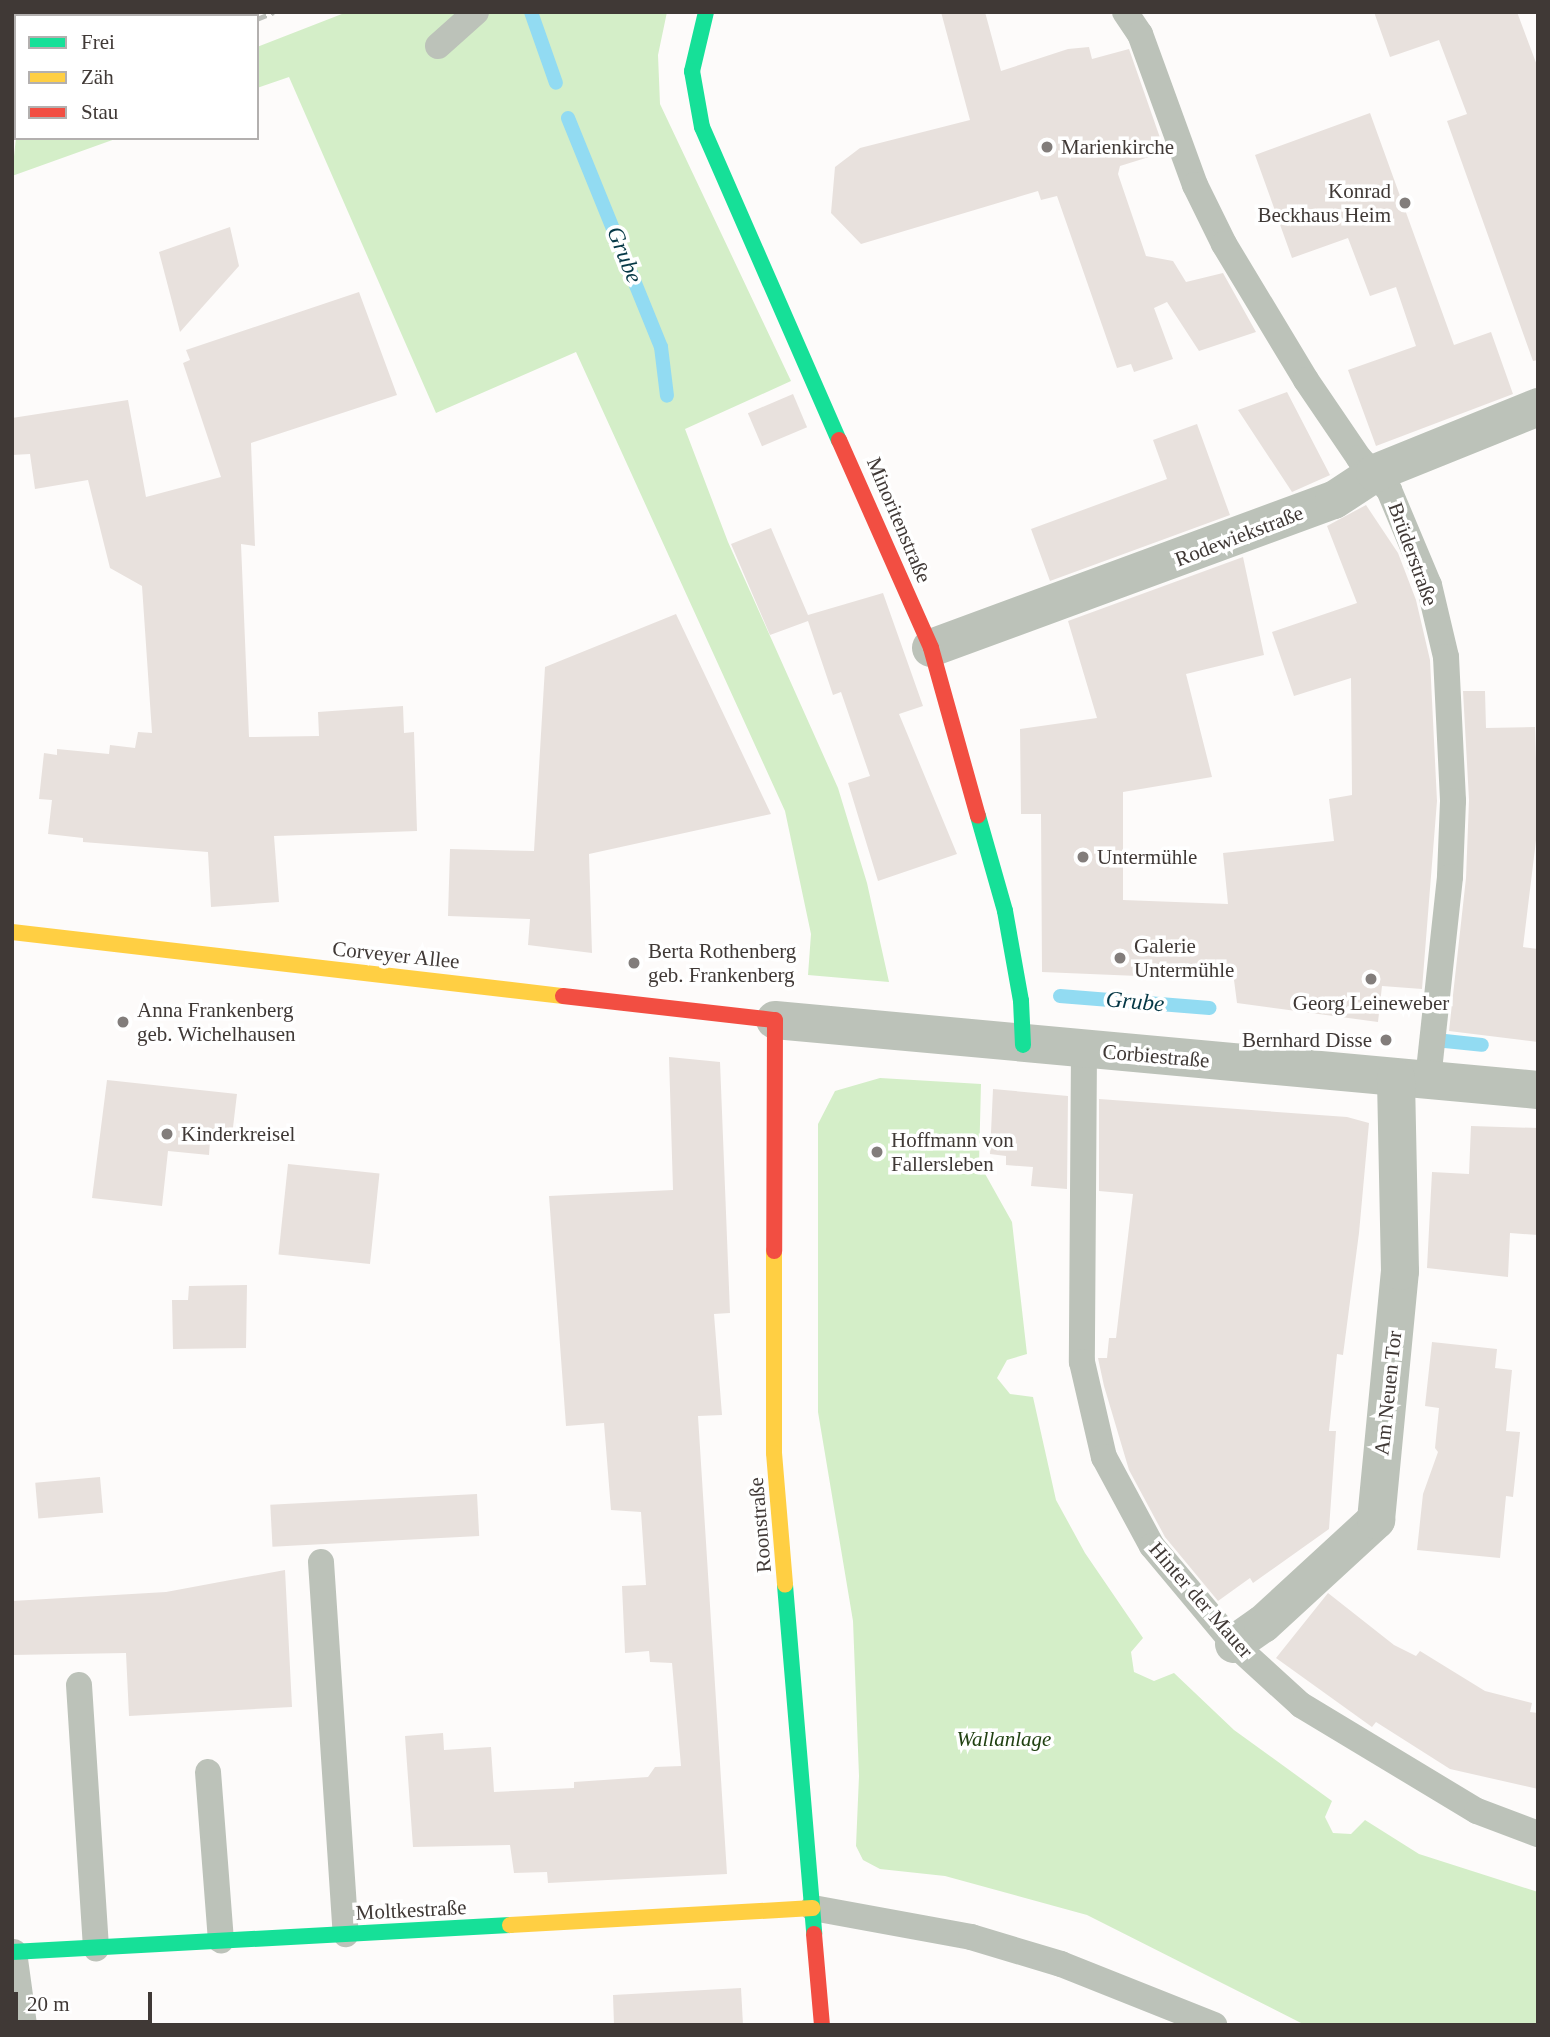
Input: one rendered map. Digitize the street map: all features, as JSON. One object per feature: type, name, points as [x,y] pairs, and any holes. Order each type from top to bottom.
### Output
[{"type":"street","name":"Minoritenstraße","points":[[706,12],[692,71],[702,127],[932,648],[1004,911],[1021,1001],[1023,1045]]},
{"type":"street","name":"Rodewiekstraße","points":[[932,648],[1334,500],[1375,473],[1538,407]]},
{"type":"street","name":"Corveyer Allee","points":[[12,932],[775,1020]]},
{"type":"street","name":"Corbiestraße","points":[[775,1020],[1084,1050],[1419,1068],[1538,1090]]},
{"type":"street","name":"Roonstraße","points":[[775,1020],[774,1453],[821,2025]]},
{"type":"street","name":"Am Neuen Tor","points":[[1234,1644],[1376,1520],[1419,1068]]},
{"type":"street","name":"Moltkestraße","points":[[13,1952],[813,1908]]},
{"type":"lane","points":[[438,46],[476,12]]},
{"type":"lane","name":"Brüderstraße","points":[[1125,12],[1140,34],[1195,185],[1224,244],[1306,380],[1359,458],[1389,490],[1429,585],[1446,657],[1453,801],[1450,877],[1419,1068]]},
{"type":"lane","name":"Hinter der Mauer","points":[[1084,1050],[1082,1362],[1104,1457],[1152,1546],[1234,1644],[1301,1705],[1477,1811],[1538,1834]]},
{"type":"lane","points":[[321,1562],[346,1934]]},
{"type":"lane","points":[[79,1685],[96,1948]]},
{"type":"lane","points":[[208,1772],[221,1941]]},
{"type":"lane","points":[[813,1908],[971,1937],[1060,1964],[1214,2025]]},
{"type":"lane","points":[[13,1952],[24,2025]]},
{"type":"green space","points":[[12,12],[223,12],[14,14],[12,91]]},
{"type":"green space","points":[[347,12],[667,12],[658,55],[660,104],[791,381],[685,429],[728,542],[838,788],[867,883],[889,982],[808,975],[811,934],[785,811],[576,352],[436,413],[289,77],[259,87],[259,46]]},
{"type":"green space","points":[[16,140],[112,140],[12,176]]},
{"type":"green space","name":"Wallanlage","points":[[880,1078],[981,1084],[979,1163],[1012,1222],[1027,1354],[1007,1360],[997,1378],[1010,1394],[1033,1397],[1056,1500],[1085,1553],[1143,1638],[1131,1652],[1134,1672],[1154,1681],[1174,1673],[1234,1730],[1332,1801],[1325,1817],[1333,1833],[1351,1834],[1365,1820],[1419,1854],[1538,1892],[1538,2025],[1305,2025],[1087,1915],[945,1876],[880,1869],[863,1860],[856,1846],[859,1776],[853,1621],[818,1412],[818,1124],[835,1091]]},
{"type":"building","points":[[941,12],[985,12],[1001,71],[1068,49],[1089,47],[1092,59],[1129,49],[1165,152],[1120,166],[1118,174],[1146,256],[1173,261],[1186,282],[1223,273],[1256,332],[1199,351],[1167,302],[1154,308],[1173,359],[1134,372],[1131,364],[1117,368],[1057,196],[1041,200],[1038,191],[861,244],[831,213],[835,167],[860,148],[970,120]]},
{"type":"building","points":[[1374,12],[1517,12],[1538,68],[1538,360],[1533,361],[1447,121],[1467,114],[1439,40],[1390,57]]},
{"type":"building","points":[[1370,113],[1454,345],[1491,332],[1513,394],[1376,446],[1348,370],[1416,346],[1396,287],[1370,296],[1348,238],[1292,258],[1255,155]]},
{"type":"building","points":[[230,227],[239,266],[180,332],[159,252]]},
{"type":"building","points":[[359,292],[397,395],[251,443],[255,546],[241,544],[249,737],[319,736],[318,712],[403,706],[404,733],[414,732],[417,831],[274,836],[279,902],[211,907],[208,852],[83,842],[83,838],[48,834],[52,800],[39,799],[44,753],[57,755],[57,749],[109,754],[110,745],[135,748],[138,732],[152,733],[142,586],[110,568],[88,480],[35,489],[30,454],[12,455],[12,418],[128,400],[146,497],[221,477],[183,363],[190,360],[186,350]]},
{"type":"building","points":[[1287,392],[1330,475],[1337,472],[1292,492],[1238,410]]},
{"type":"building","points":[[793,394],[807,427],[762,446],[748,413]]},
{"type":"building","points":[[1197,424],[1230,515],[1050,581],[1031,529],[1167,479],[1153,440]]},
{"type":"building","points":[[1366,505],[1398,553],[1416,600],[1430,660],[1437,801],[1422,989],[1382,986],[1378,1022],[1237,1003],[1234,980],[1042,972],[1041,814],[1021,814],[1020,729],[1097,718],[1068,621],[1243,557],[1264,655],[1186,674],[1212,777],[1123,792],[1123,900],[1228,904],[1223,853],[1334,841],[1329,799],[1352,795],[1351,678],[1294,696],[1272,632],[1357,603],[1327,526]]},
{"type":"building","points":[[771,528],[808,615],[883,593],[923,706],[899,714],[957,854],[878,881],[848,783],[870,776],[841,692],[833,695],[808,621],[770,635],[731,544]]},
{"type":"building","points":[[676,614],[771,814],[589,854],[592,953],[528,945],[530,919],[448,916],[450,849],[534,851],[545,667]]},
{"type":"building","points":[[1463,691],[1485,691],[1486,728],[1535,727],[1538,824],[1523,947],[1538,949],[1538,1042],[1449,1031],[1466,878],[1469,800]]},
{"type":"building","points":[[669,1057],[720,1062],[730,1313],[714,1314],[722,1415],[698,1416],[727,1874],[548,1883],[547,1872],[514,1873],[510,1845],[413,1847],[405,1736],[443,1733],[444,1750],[491,1747],[494,1792],[574,1788],[574,1782],[648,1777],[655,1767],[681,1766],[672,1663],[650,1662],[649,1651],[625,1653],[622,1586],[646,1585],[641,1512],[611,1510],[604,1423],[566,1426],[549,1196],[673,1190]]},
{"type":"building","name":"Kinderkreisel","points":[[107,1080],[237,1094],[231,1144],[210,1141],[209,1155],[168,1151],[162,1206],[92,1198]]},
{"type":"building","points":[[993,1089],[1068,1096],[1067,1189],[1031,1186],[1033,1167],[1006,1165],[1006,1156],[990,1154]]},
{"type":"building","points":[[1099,1099],[1347,1117],[1369,1123],[1359,1233],[1343,1355],[1337,1354],[1329,1431],[1336,1431],[1329,1529],[1253,1583],[1250,1578],[1218,1601],[1165,1537],[1129,1470],[1104,1386],[1098,1358],[1107,1358],[1109,1338],[1116,1338],[1133,1194],[1099,1191]]},
{"type":"building","points":[[1471,1126],[1538,1128],[1538,1235],[1510,1233],[1508,1277],[1427,1268],[1432,1172],[1469,1174]]},
{"type":"building","points":[[288,1164],[379,1174],[370,1264],[278,1255]]},
{"type":"building","points":[[247,1285],[246,1348],[173,1349],[172,1300],[188,1300],[189,1286]]},
{"type":"building","points":[[1432,1342],[1497,1349],[1495,1368],[1512,1370],[1506,1431],[1520,1432],[1513,1497],[1506,1496],[1500,1558],[1417,1550],[1423,1494],[1438,1452],[1435,1448],[1439,1408],[1425,1406]]},
{"type":"building","points":[[100,1477],[103,1513],[38,1519],[35,1483]]},
{"type":"building","points":[[477,1494],[479,1536],[272,1547],[270,1505]]},
{"type":"building","points":[[285,1570],[292,1707],[129,1716],[126,1653],[12,1655],[12,1601],[166,1592]]},
{"type":"building","points":[[1328,1593],[1394,1645],[1416,1656],[1420,1651],[1485,1691],[1532,1703],[1530,1712],[1538,1713],[1538,1789],[1450,1769],[1376,1722],[1372,1727],[1276,1658]]},
{"type":"building","points":[[741,1988],[743,2025],[614,2025],[613,1995]]},
{"type":"waterway","name":"Grube","points":[[531,12],[556,83]]},
{"type":"waterway","name":"Grube","points":[[568,118],[661,347],[667,396]]},
{"type":"waterway","name":"Grube","points":[[1060,996],[1210,1008]]},
{"type":"waterway","name":"Grube","points":[[1445,1041],[1482,1045]]},
{"type":"railway","points":[[259,18],[274,12]]},
{"type":"traffic: fast","points":[[706,12],[692,71],[702,127],[839,440]]},
{"type":"traffic: fast","points":[[978,816],[1005,911],[1021,1001],[1023,1045]]},
{"type":"traffic: fast","points":[[785,1585],[814,1934]]},
{"type":"traffic: fast","points":[[12,1952],[510,1925]]},
{"type":"traffic: slow","points":[[12,932],[563,996]]},
{"type":"traffic: slow","points":[[774,1251],[774,1453],[785,1585]]},
{"type":"traffic: slow","points":[[510,1925],[813,1908]]},
{"type":"traffic: jam","points":[[839,440],[931,648],[978,816]]},
{"type":"traffic: jam","points":[[563,996],[775,1020],[774,1251]]},
{"type":"traffic: jam","points":[[814,1934],[822,2025]]},
{"type":"place","name":"Marienkirche","points":[[1047,147]]},
{"type":"place","name":"Konrad Beckhaus Heim","points":[[1405,203]]},
{"type":"place","name":"Untermühle","points":[[1083,857]]},
{"type":"place","name":"Galerie Untermühle","points":[[1120,958]]},
{"type":"place","name":"Berta Rothenberg geb. Frankenberg","points":[[634,963]]},
{"type":"place","name":"Georg Leineweber","points":[[1371,979]]},
{"type":"place","name":"Anna Frankenberg geb. Wichelhausen","points":[[123,1022]]},
{"type":"place","name":"Bernhard Disse","points":[[1386,1040]]},
{"type":"place","name":"Kinderkreisel","points":[[167,1134]]},
{"type":"place","name":"Hoffmann von Fallersleben","points":[[877,1152]]}]
